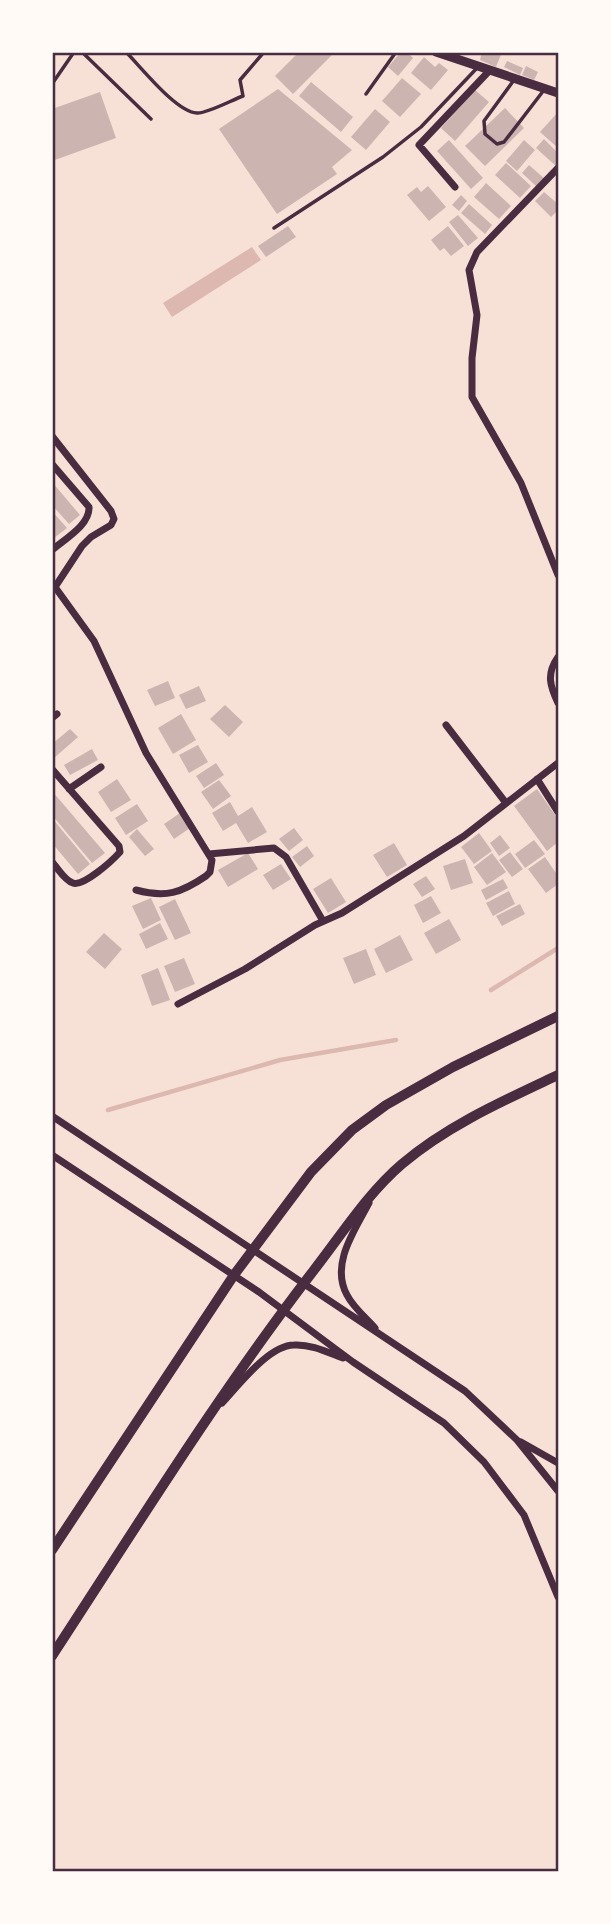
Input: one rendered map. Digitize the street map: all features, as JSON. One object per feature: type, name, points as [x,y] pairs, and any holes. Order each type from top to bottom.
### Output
[{"type":"main road","points":[[52,1550],[234,1275],[311,1172],[352,1130],[386,1105],[453,1067],[558,1016]]},
{"type":"main road","points":[[52,1656],[208,1416],[303,1284],[374,1193],[401,1165],[434,1140],[484,1110],[558,1075]]},
{"type":"street","points":[[436,52],[558,93]]},
{"type":"street","points":[[455,187],[419,145],[490,71]]},
{"type":"street","points":[[558,168],[477,251],[470,270],[477,314],[472,358],[472,397],[521,483],[558,575]]},
{"type":"street","points":[[52,436],[111,511],[114,519],[111,525],[82,546],[55,587],[94,640],[146,753],[212,860],[210,872],[187,888],[172,894],[136,890]]},
{"type":"street","points":[[52,464],[89,507],[85,522],[52,550]]},
{"type":"street","points":[[558,657],[549,678],[558,703]]},
{"type":"street","points":[[446,725],[506,803]]},
{"type":"street","points":[[178,1004],[245,969],[323,920],[342,913],[464,836],[558,762]]},
{"type":"street","points":[[69,789],[101,767]]},
{"type":"street","points":[[52,769],[118,846],[120,852],[82,883],[74,883],[66,878],[52,862]]},
{"type":"street","points":[[537,779],[558,812]]},
{"type":"street","points":[[209,853],[274,848],[285,857],[323,920]]},
{"type":"street","points":[[52,1116],[465,1391],[517,1440],[558,1491]]},
{"type":"street","points":[[52,1155],[234,1275],[353,1362],[444,1423],[484,1462],[524,1516],[558,1597]]},
{"type":"street","points":[[374,1193],[344,1254],[341,1276],[346,1294],[382,1336]]},
{"type":"street","points":[[208,1416],[274,1351],[292,1345],[312,1346],[353,1362]]},
{"type":"street","points":[[517,1440],[558,1463]]},
{"type":"lane","points":[[52,84],[74,52]]},
{"type":"lane","points":[[82,52],[151,119]]},
{"type":"lane","points":[[126,52],[176,103],[187,111],[199,114],[243,96],[240,80],[264,52]]},
{"type":"lane","points":[[366,94],[396,52]]},
{"type":"lane","points":[[274,228],[383,157],[421,127],[478,66]]},
{"type":"lane","points":[[52,72],[58,76]]},
{"type":"lane","points":[[515,79],[484,121],[485,134],[497,144],[504,142],[545,89]]},
{"type":"shaded area","points":[[252,247],[261,260],[172,317],[163,303]]},
{"type":"building","points":[[299,52],[335,52],[293,94],[275,76]]},
{"type":"building","points":[[401,52],[407,52],[413,58],[398,76],[388,67]]},
{"type":"building","points":[[482,52],[502,52],[496,67],[480,60]]},
{"type":"building","points":[[424,57],[435,67],[439,63],[448,70],[431,90],[411,73]]},
{"type":"building","points":[[507,61],[523,68],[520,75],[504,67]]},
{"type":"building","points":[[526,66],[538,72],[534,80],[522,75]]},
{"type":"building","points":[[402,78],[421,94],[400,117],[382,101]]},
{"type":"building","points":[[311,82],[353,117],[341,132],[299,96]]},
{"type":"building","points":[[278,89],[352,150],[332,167],[337,174],[277,214],[219,129]]},
{"type":"building","points":[[475,90],[489,102],[455,141],[441,128]]},
{"type":"building","points":[[100,92],[116,138],[52,161],[52,109]]},
{"type":"building","points":[[505,108],[524,128],[485,166],[465,146]]},
{"type":"building","points":[[375,109],[390,122],[366,150],[351,137]]},
{"type":"building","points":[[558,112],[558,148],[540,132]]},
{"type":"building","points":[[544,139],[558,153],[557,167],[536,148]]},
{"type":"building","points":[[449,140],[483,178],[471,189],[437,151]]},
{"type":"building","points":[[524,140],[535,150],[517,171],[506,161]]},
{"type":"building","points":[[506,163],[531,186],[520,198],[495,175]]},
{"type":"building","points":[[529,165],[545,179],[537,187],[522,173]]},
{"type":"building","points":[[486,183],[511,206],[499,219],[474,197]]},
{"type":"building","points":[[428,186],[446,207],[429,221],[407,195],[417,187],[421,192]]},
{"type":"building","points":[[544,192],[558,204],[558,210],[551,217],[535,201]]},
{"type":"building","points":[[461,195],[467,201],[459,211],[452,205]]},
{"type":"building","points":[[469,204],[492,225],[485,234],[461,213]]},
{"type":"building","points":[[458,215],[478,238],[468,246],[449,222]]},
{"type":"building","points":[[288,226],[296,237],[266,257],[258,246]]},
{"type":"building","points":[[448,226],[464,246],[451,256],[444,248],[440,251],[431,240]]},
{"type":"building","points":[[52,482],[80,515],[69,524],[52,505]]},
{"type":"building","points":[[52,511],[67,528],[54,538],[52,536]]},
{"type":"building","points":[[168,681],[175,698],[155,706],[147,690]]},
{"type":"building","points":[[199,686],[206,701],[186,709],[179,695]]},
{"type":"building","points":[[225,705],[243,722],[229,737],[210,719]]},
{"type":"building","points":[[181,714],[196,740],[173,754],[158,728]]},
{"type":"building","points":[[70,729],[78,737],[54,758],[52,744]]},
{"type":"building","points":[[198,745],[208,762],[189,773],[179,755]]},
{"type":"building","points":[[92,749],[98,760],[70,775],[64,765]]},
{"type":"building","points":[[216,763],[224,775],[204,788],[196,776]]},
{"type":"building","points":[[117,779],[131,800],[111,812],[98,792]]},
{"type":"building","points":[[219,780],[231,796],[213,809],[201,792]]},
{"type":"building","points":[[537,789],[558,819],[558,842],[547,851],[514,806]]},
{"type":"building","points":[[52,791],[105,853],[92,863],[52,815]]},
{"type":"building","points":[[230,802],[238,816],[252,807],[267,832],[248,843],[236,823],[223,831],[212,813]]},
{"type":"building","points":[[137,804],[148,821],[126,835],[115,818]]},
{"type":"building","points":[[180,813],[190,828],[174,839],[164,824]]},
{"type":"building","points":[[52,818],[90,864],[78,874],[52,843]]},
{"type":"building","points":[[294,828],[303,840],[289,851],[279,839]]},
{"type":"building","points":[[137,829],[154,849],[145,856],[129,837]]},
{"type":"building","points":[[479,833],[492,851],[474,864],[461,847]]},
{"type":"building","points":[[500,835],[510,848],[499,856],[490,843]]},
{"type":"building","points":[[534,840],[545,854],[525,868],[515,854]]},
{"type":"building","points":[[394,843],[407,865],[387,877],[373,855]]},
{"type":"building","points":[[307,846],[314,856],[300,867],[292,857]]},
{"type":"building","points":[[510,852],[523,869],[512,877],[499,860]]},
{"type":"building","points":[[248,853],[258,869],[228,887],[218,870]]},
{"type":"building","points":[[492,853],[506,872],[487,885],[474,867]]},
{"type":"building","points":[[545,857],[558,876],[558,884],[546,893],[528,869]]},
{"type":"building","points":[[465,859],[473,883],[451,890],[443,866]]},
{"type":"building","points":[[281,864],[291,879],[273,890],[263,875]]},
{"type":"building","points":[[426,876],[435,889],[422,897],[413,884]]},
{"type":"building","points":[[331,878],[346,902],[328,913],[313,889]]},
{"type":"building","points":[[503,879],[508,888],[486,900],[481,890]]},
{"type":"building","points":[[509,891],[515,904],[493,916],[486,903]]},
{"type":"building","points":[[431,896],[441,913],[423,923],[414,905]]},
{"type":"building","points":[[151,898],[161,920],[143,929],[132,906]]},
{"type":"building","points":[[175,899],[191,933],[175,940],[159,907]]},
{"type":"building","points":[[520,904],[525,914],[502,926],[496,916]]},
{"type":"building","points":[[449,919],[461,940],[436,954],[424,933]]},
{"type":"building","points":[[160,923],[168,939],[146,949],[139,934]]},
{"type":"building","points":[[104,933],[122,949],[105,969],[86,952]]},
{"type":"building","points":[[400,935],[413,960],[386,973],[374,949]]},
{"type":"building","points":[[366,949],[376,975],[354,984],[343,958]]},
{"type":"building","points":[[184,958],[195,984],[175,992],[164,966]]},
{"type":"building","points":[[158,968],[170,1000],[152,1006],[141,975]]},
{"type":"waterway","points":[[491,990],[558,948]]},
{"type":"waterway","points":[[108,1110],[280,1060],[396,1040]]}]
